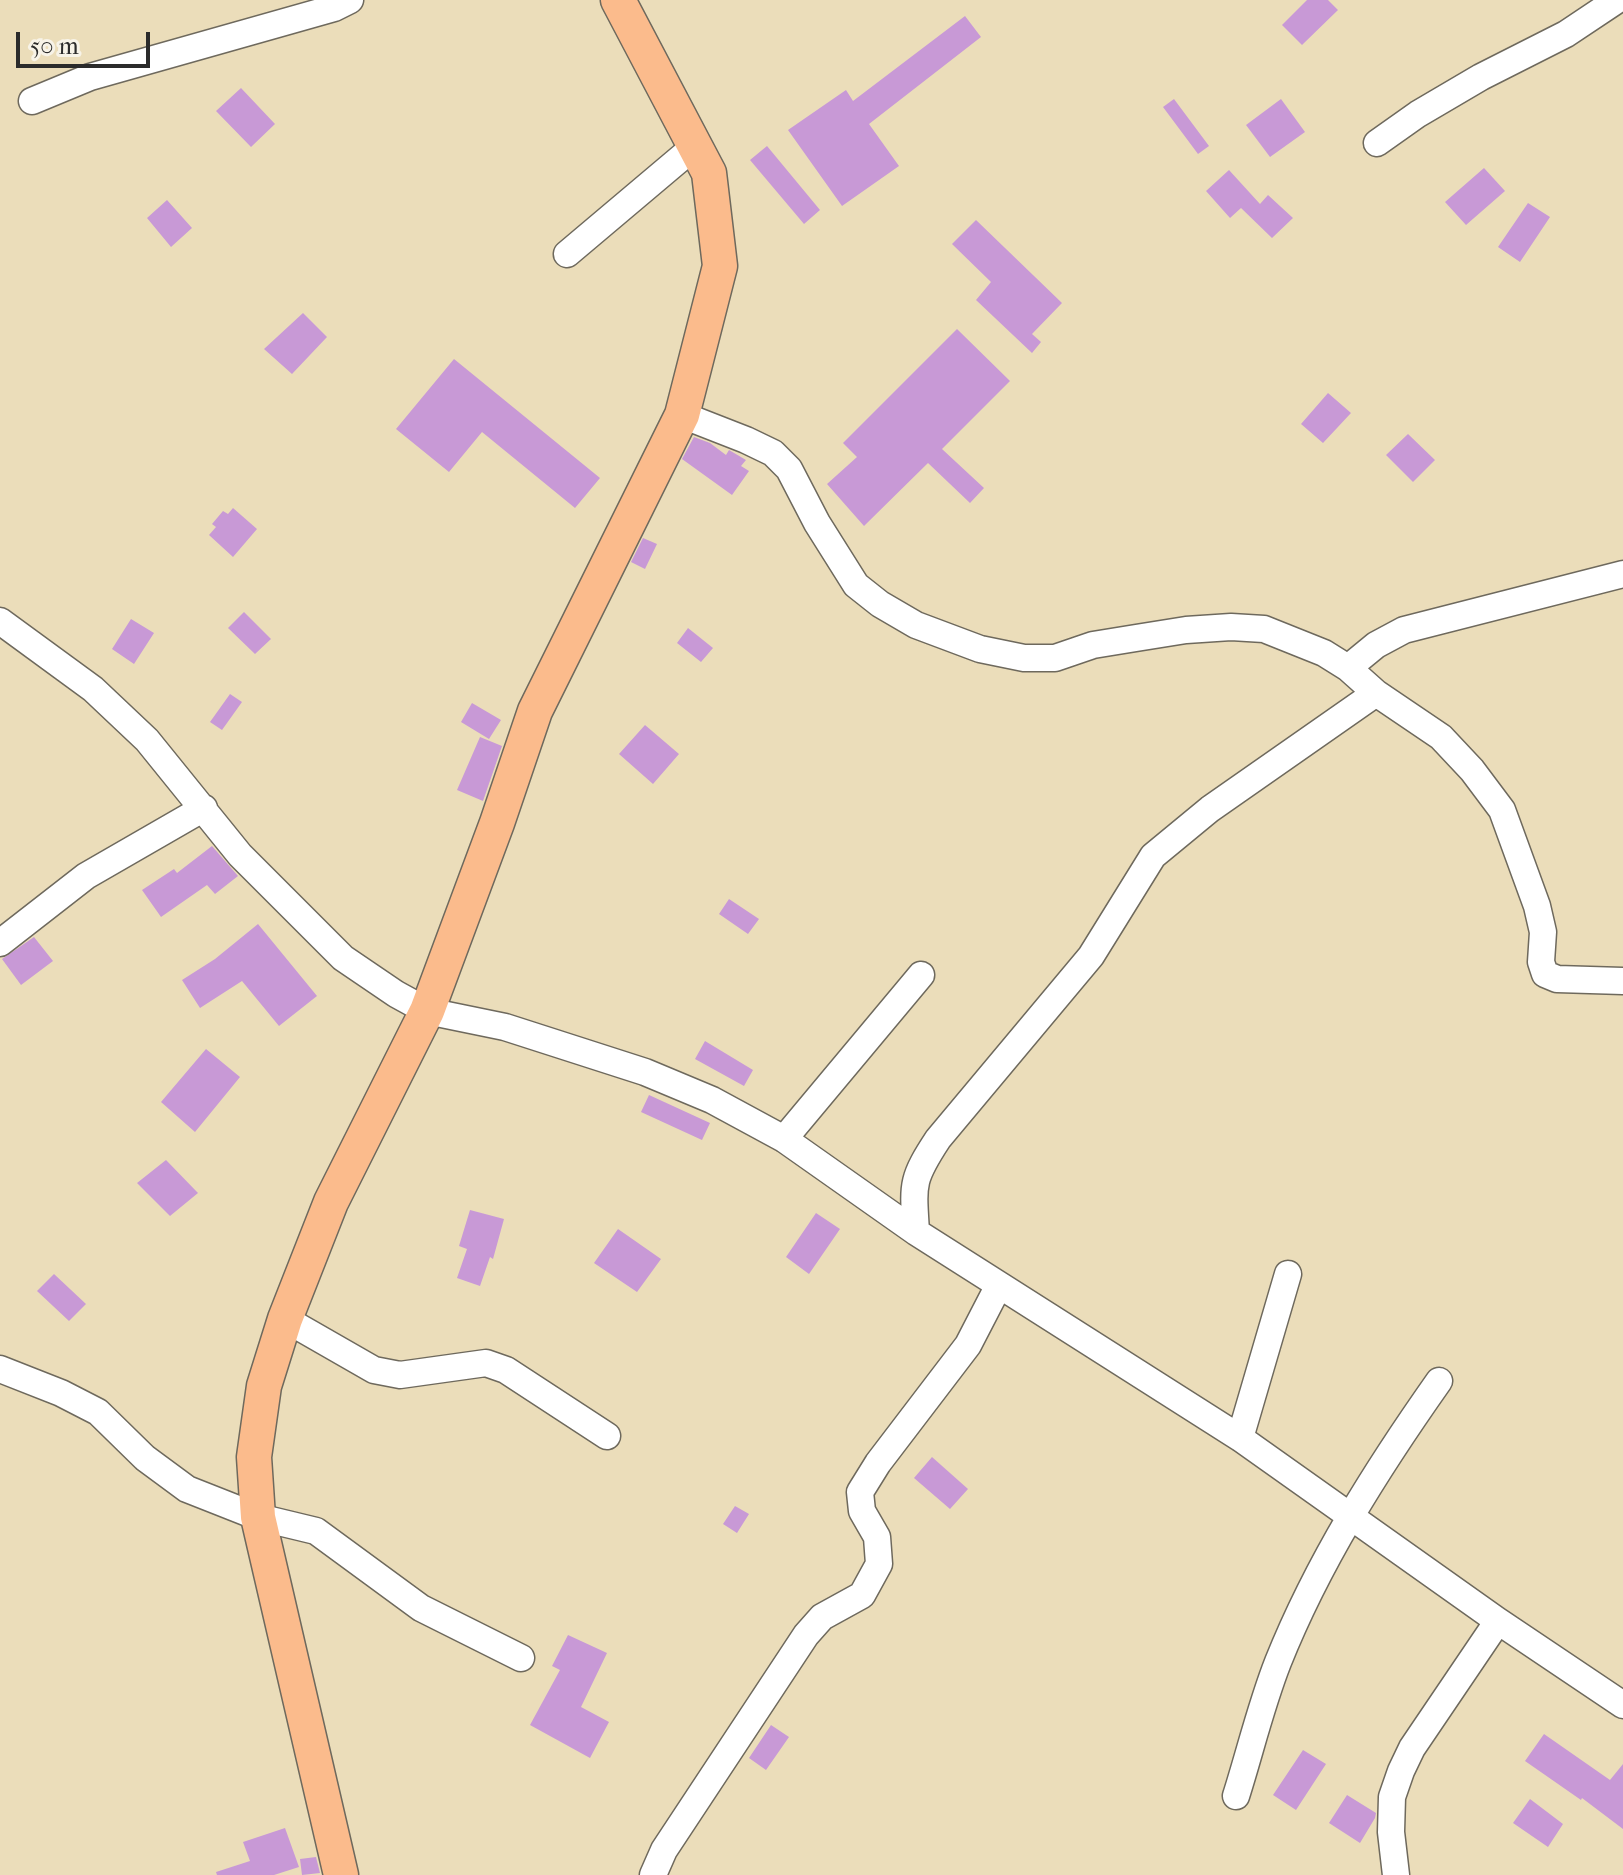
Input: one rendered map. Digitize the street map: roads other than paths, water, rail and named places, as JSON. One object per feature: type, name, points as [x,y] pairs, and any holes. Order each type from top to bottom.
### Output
[{"type":"main road","points":[[341,1875],[258,1517],[254,1457],[264,1386],[285,1319],[331,1202],[427,1011],[535,711],[682,415],[720,266],[709,173],[618,0]]},
{"type":"street","points":[[32,101],[90,77],[334,8],[350,0]]},
{"type":"street","points":[[1377,143],[1418,114],[1481,77],[1566,34],[1617,0]]},
{"type":"street","points":[[567,254],[695,146]]},
{"type":"street","points":[[682,415],[773,453],[789,469],[817,523],[856,585],[880,604],[929,630],[980,649],[1024,658],[1055,658],[1093,645],[1186,630],[1231,627],[1264,629],[1312,647],[1348,668],[1376,693],[1441,737],[1472,770],[1502,810],[1537,906],[1543,932],[1541,962],[1545,974],[1557,979],[1623,981]]},
{"type":"street","points":[[1348,668],[1376,645],[1404,630],[1623,574]]},
{"type":"street","points":[[0,621],[93,689],[147,740],[240,855],[343,958],[396,994],[427,1011],[505,1027],[645,1072],[712,1100],[784,1139],[916,1232],[1240,1438],[1498,1621],[1623,1705]]},
{"type":"street","points":[[916,1232],[914,1186],[920,1166],[938,1139],[1091,956],[1153,856],[1210,809],[1376,693]]},
{"type":"street","points":[[0,943],[86,876],[204,808]]},
{"type":"street","points":[[784,1139],[921,975]]},
{"type":"street","points":[[1240,1438],[1288,1274]]},
{"type":"street","points":[[653,1875],[664,1850],[806,1635],[822,1617],[862,1595],[879,1564],[877,1537],[862,1511],[860,1492],[878,1463],[968,1345],[999,1285]]},
{"type":"street","points":[[285,1319],[374,1370],[400,1375],[469,1363],[496,1366],[607,1436]]},
{"type":"street","points":[[0,1369],[61,1393],[98,1412],[145,1458],[187,1489],[258,1517],[316,1531],[421,1608],[521,1658]]},
{"type":"street","points":[[1236,1796],[1278,1662],[1328,1555],[1407,1426],[1439,1381]]},
{"type":"street","points":[[1396,1875],[1391,1832],[1392,1797],[1401,1771],[1412,1748],[1498,1621]]}]
